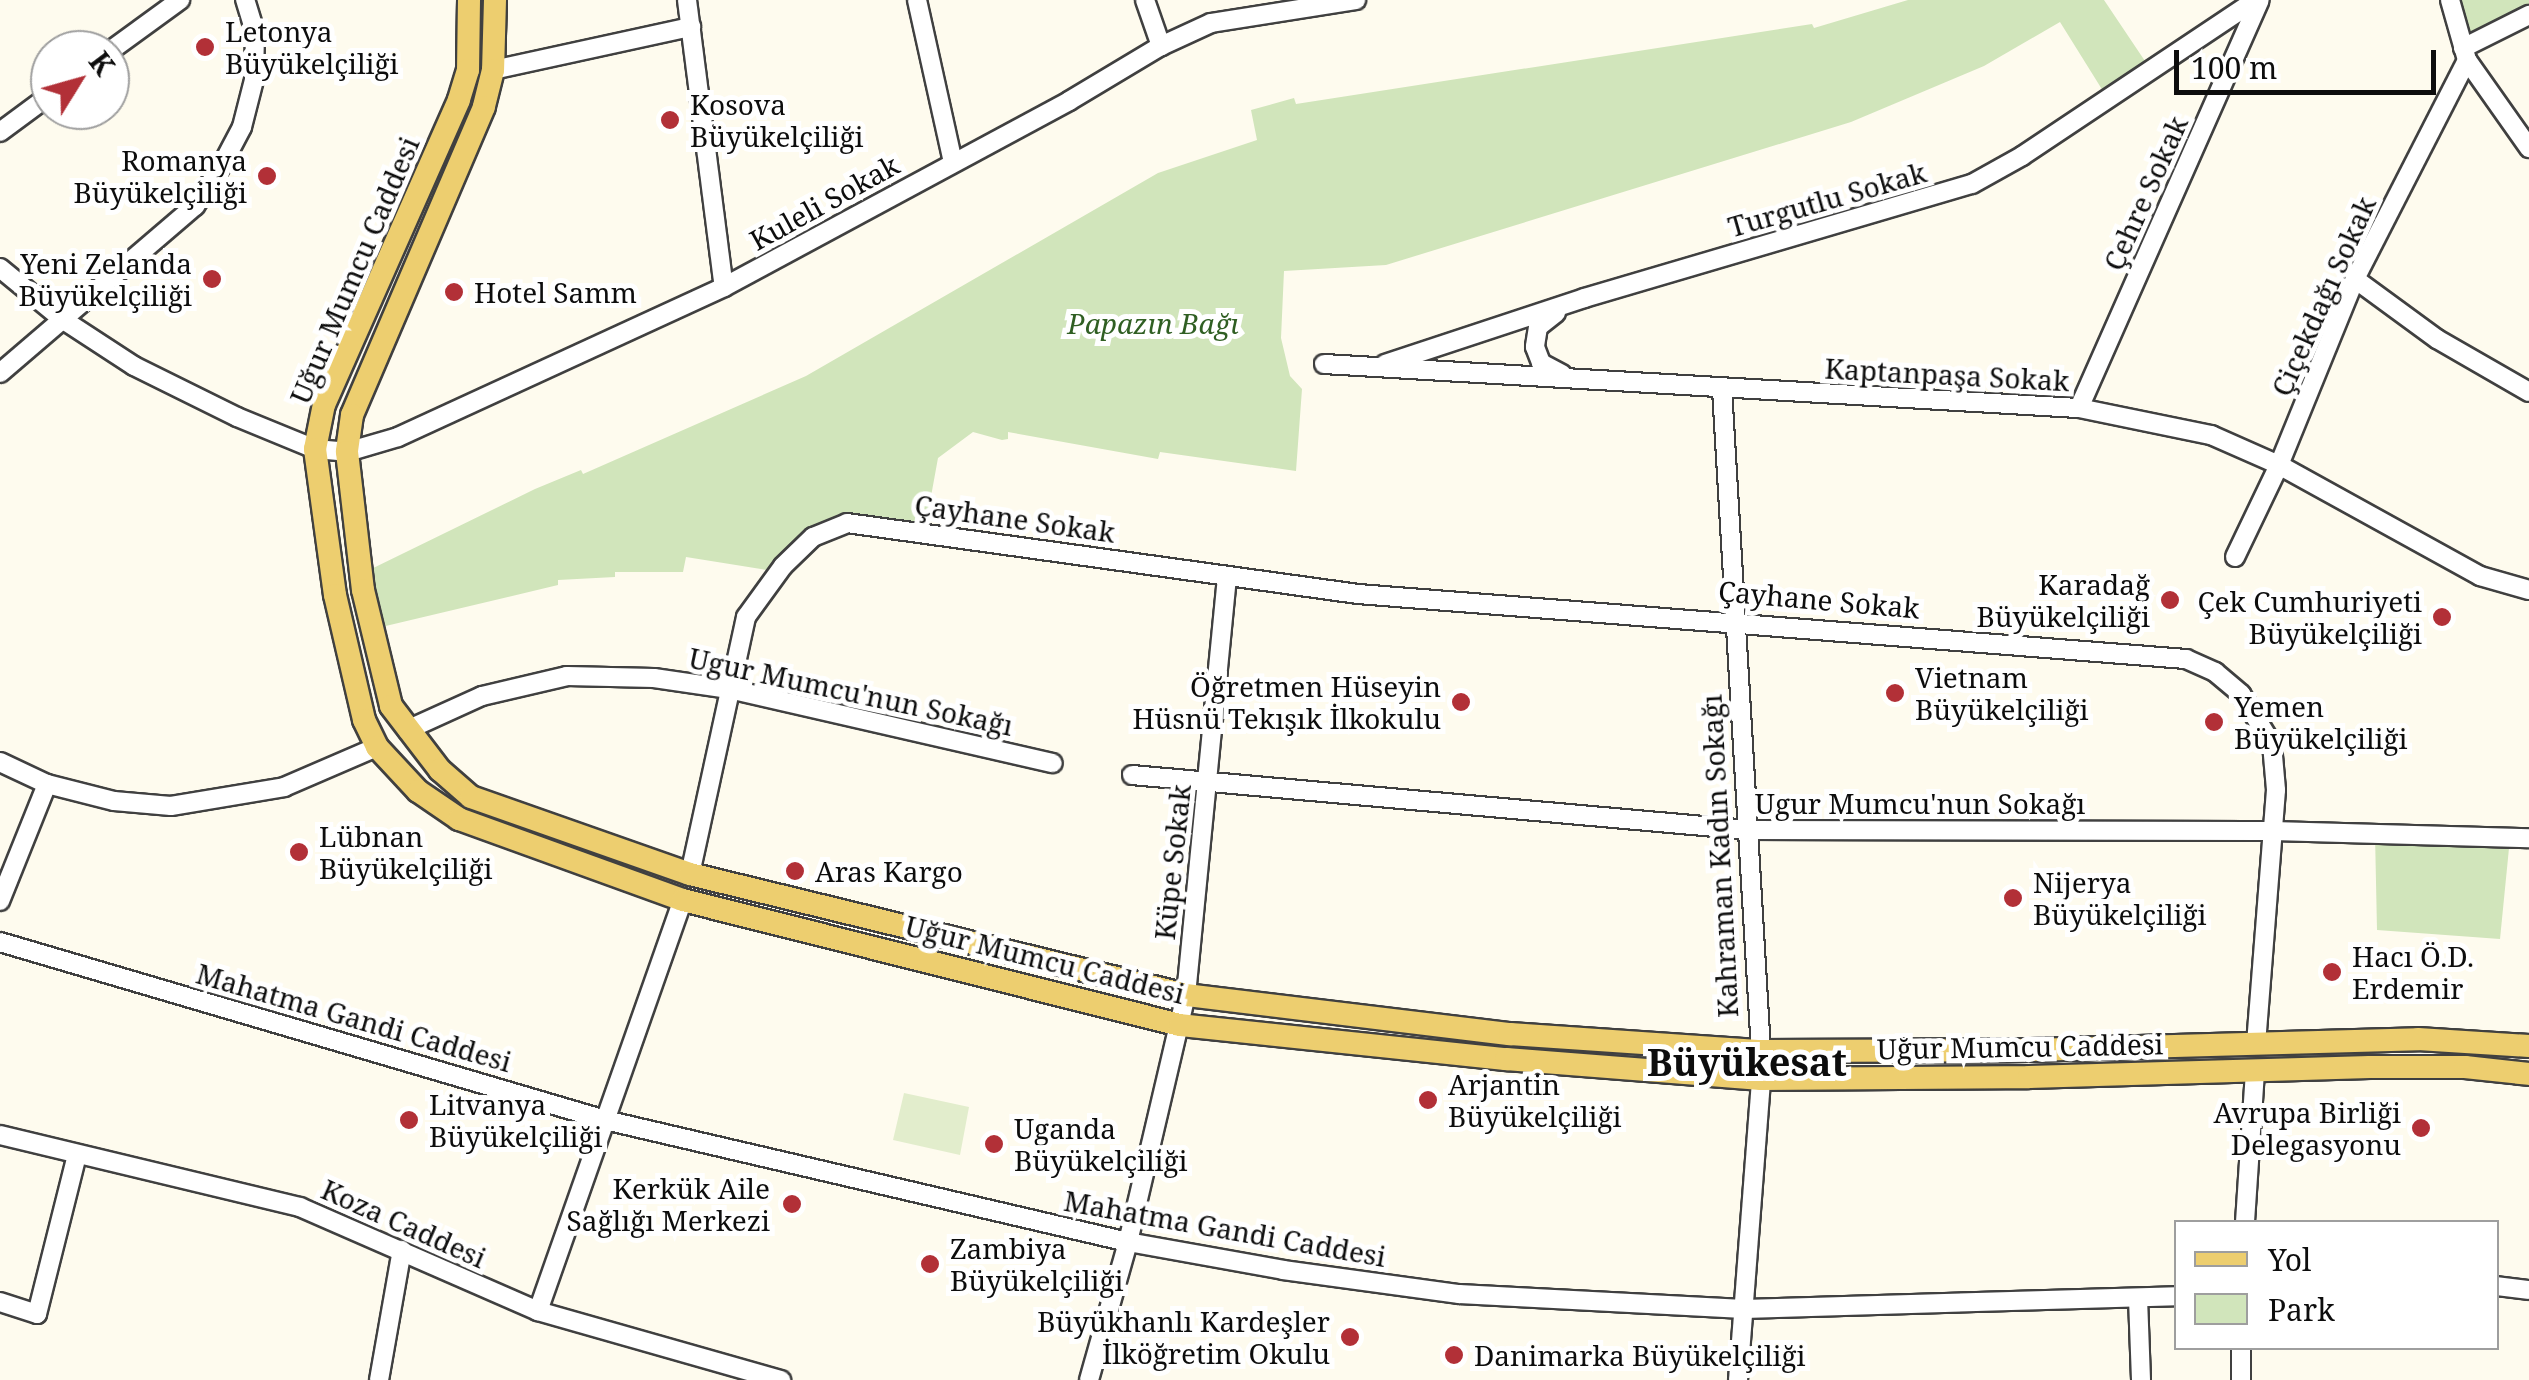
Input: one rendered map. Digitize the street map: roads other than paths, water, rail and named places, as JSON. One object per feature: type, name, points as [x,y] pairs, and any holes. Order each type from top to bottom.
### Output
[{"type":"main road","name":"Uğur Mumcu Caddesi","points":[[468,0],[468,70],[459,100],[324,404],[315,449],[335,595],[364,720],[377,747],[418,791],[459,819],[682,900],[1180,1025],[1506,1059],[1762,1079],[2465,1067],[2529,1074]]},
{"type":"main road","name":"Uğur Mumcu Caddesi","points":[[495,0],[494,70],[456,180],[352,414],[347,452],[363,590],[391,706],[406,730],[470,797],[690,874],[1186,995],[1510,1034],[1760,1051],[2030,1050],[2418,1039],[2529,1046]]},
{"type":"main road","points":[[682,900],[690,874]]},
{"type":"main road","name":"Çayhane Sokak","points":[[2255,1071],[2256,1042]]},
{"type":"main road","name":"Kahraman Kadın Sokağı","points":[[1760,1051],[1762,1079]]},
{"type":"street","points":[[130,37],[180,0]]},
{"type":"street","points":[[0,374],[195,206],[222,165],[242,127],[254,80],[255,32],[245,0]]},
{"type":"street","points":[[687,0],[724,287]]},
{"type":"street","points":[[917,0],[953,162]]},
{"type":"street","points":[[1145,0],[1162,46]]},
{"type":"street","name":"Kuleli Sokak","points":[[0,268],[62,319],[134,366],[237,417],[315,449],[347,452],[398,437],[724,287],[1162,46],[1211,23],[1356,0]]},
{"type":"street","name":"Turgutlu Sokak","points":[[1376,367],[1584,298],[1972,184],[2022,156],[2258,0]]},
{"type":"street","name":"Çehre Sokak","points":[[2080,408],[2258,0]]},
{"type":"street","points":[[2450,0],[2465,54],[2529,148]]},
{"type":"street","points":[[2465,54],[2529,15]]},
{"type":"street","points":[[494,70],[691,27]]},
{"type":"street","name":"Çiçekdağı Sokak","points":[[2235,557],[2280,465],[2354,280],[2465,54]]},
{"type":"street","points":[[0,132],[30,110]]},
{"type":"street","points":[[2354,280],[2437,339],[2529,392]]},
{"type":"street","points":[[1582,379],[1542,363],[1535,347],[1538,327],[1584,298]]},
{"type":"street","name":"Kaptanpaşa Sokak","points":[[1324,364],[2080,408],[2212,435],[2280,465],[2480,576],[2529,590]]},
{"type":"street","name":"Kahraman Kadın Sokağı","points":[[1722,389],[1760,1051]]},
{"type":"street","name":"Çayhane Sokak","points":[[729,689],[746,616],[782,566],[813,537],[847,523],[1228,579],[2186,658],[2215,672],[2260,718],[2272,744],[2274,831],[2256,1042]]},
{"type":"street","name":"Küpe Sokak","points":[[1089,1380],[1128,1242],[1186,995],[1228,579]]},
{"type":"street","name":"Ugur Mumcu'nun Sokağı","points":[[406,730],[482,696],[567,676],[654,678],[729,689],[1053,764]]},
{"type":"street","points":[[690,874],[729,689]]},
{"type":"street","points":[[0,762],[47,784],[114,801],[171,806],[284,786],[377,747]]},
{"type":"street","name":"Ugur Mumcu'nun Sokağı","points":[[1132,775],[1748,830],[2274,831],[2529,838]]},
{"type":"street","points":[[0,901],[47,784]]},
{"type":"street","points":[[538,1311],[682,900]]},
{"type":"street","name":"Mahatma Gandi Caddesi","points":[[0,942],[606,1120],[1128,1242],[1435,1292],[1744,1309],[2174,1296]]},
{"type":"street","name":"Çayhane Sokak","points":[[2245,1220],[2255,1071]]},
{"type":"street","name":"Kahraman Kadın Sokağı","points":[[1738,1380],[1762,1079]]},
{"type":"street","name":"Koza Caddesi","points":[[0,1135],[300,1207],[538,1311],[780,1380]]},
{"type":"street","points":[[0,1302],[37,1314],[77,1155]]},
{"type":"street","points":[[379,1380],[402,1250]]},
{"type":"street","points":[[2499,1286],[2529,1290]]},
{"type":"street","points":[[2138,1298],[2141,1380]]},
{"type":"street","points":[[2241,1350],[2241,1380]]},
{"type":"place","name":"Letonya Büyükelçiliği","points":[[205,47]]},
{"type":"place","name":"Kosova Büyükelçiliği","points":[[670,120]]},
{"type":"place","name":"Romanya Büyükelçiliği","points":[[267,176]]},
{"type":"place","name":"Yeni Zelanda Büyükelçiliği","points":[[212,279]]},
{"type":"place","name":"Hotel Samm","points":[[454,292]]},
{"type":"place","name":"Karadağ Büyükelçiliği","points":[[2170,600]]},
{"type":"place","name":"Çek Cumhuriyeti Büyükelçiliği","points":[[2442,617]]},
{"type":"place","name":"Vietnam Büyükelçiliği","points":[[1895,693]]},
{"type":"place","name":"Öğretmen Hüseyin Hüsnü Tekışık İlkokulu","points":[[1461,702]]},
{"type":"place","name":"Yemen Büyükelçiliği","points":[[2214,722]]},
{"type":"place","name":"Lübnan Büyükelçiliği","points":[[299,852]]},
{"type":"place","name":"Aras Kargo","points":[[795,871]]},
{"type":"place","name":"Nijerya Büyükelçiliği","points":[[2013,898]]},
{"type":"place","name":"Hacı Ö.D. Erdemir","points":[[2332,972]]},
{"type":"place","name":"Arjantin Büyükelçiliği","points":[[1428,1100]]},
{"type":"place","name":"Litvanya Büyükelçiliği","points":[[409,1120]]},
{"type":"place","name":"Avrupa Birliği Delegasyonu","points":[[2421,1128]]},
{"type":"place","name":"Uganda Büyükelçiliği","points":[[994,1144]]},
{"type":"place","name":"Kerkük Aile Sağlığı Merkezi","points":[[792,1204]]},
{"type":"place","name":"Zambiya Büyükelçiliği","points":[[930,1264]]},
{"type":"place","name":"Büyükhanlı Kardeşler İlköğretim Okulu","points":[[1350,1337]]},
{"type":"place","name":"Danimarka Büyükelçiliği","points":[[1454,1355]]},
{"type":"district","name":"Büyükesat","points":[[1747,1062]]},
{"type":"park label","name":"Papazın Bağı","points":[[1153,323]]}]
